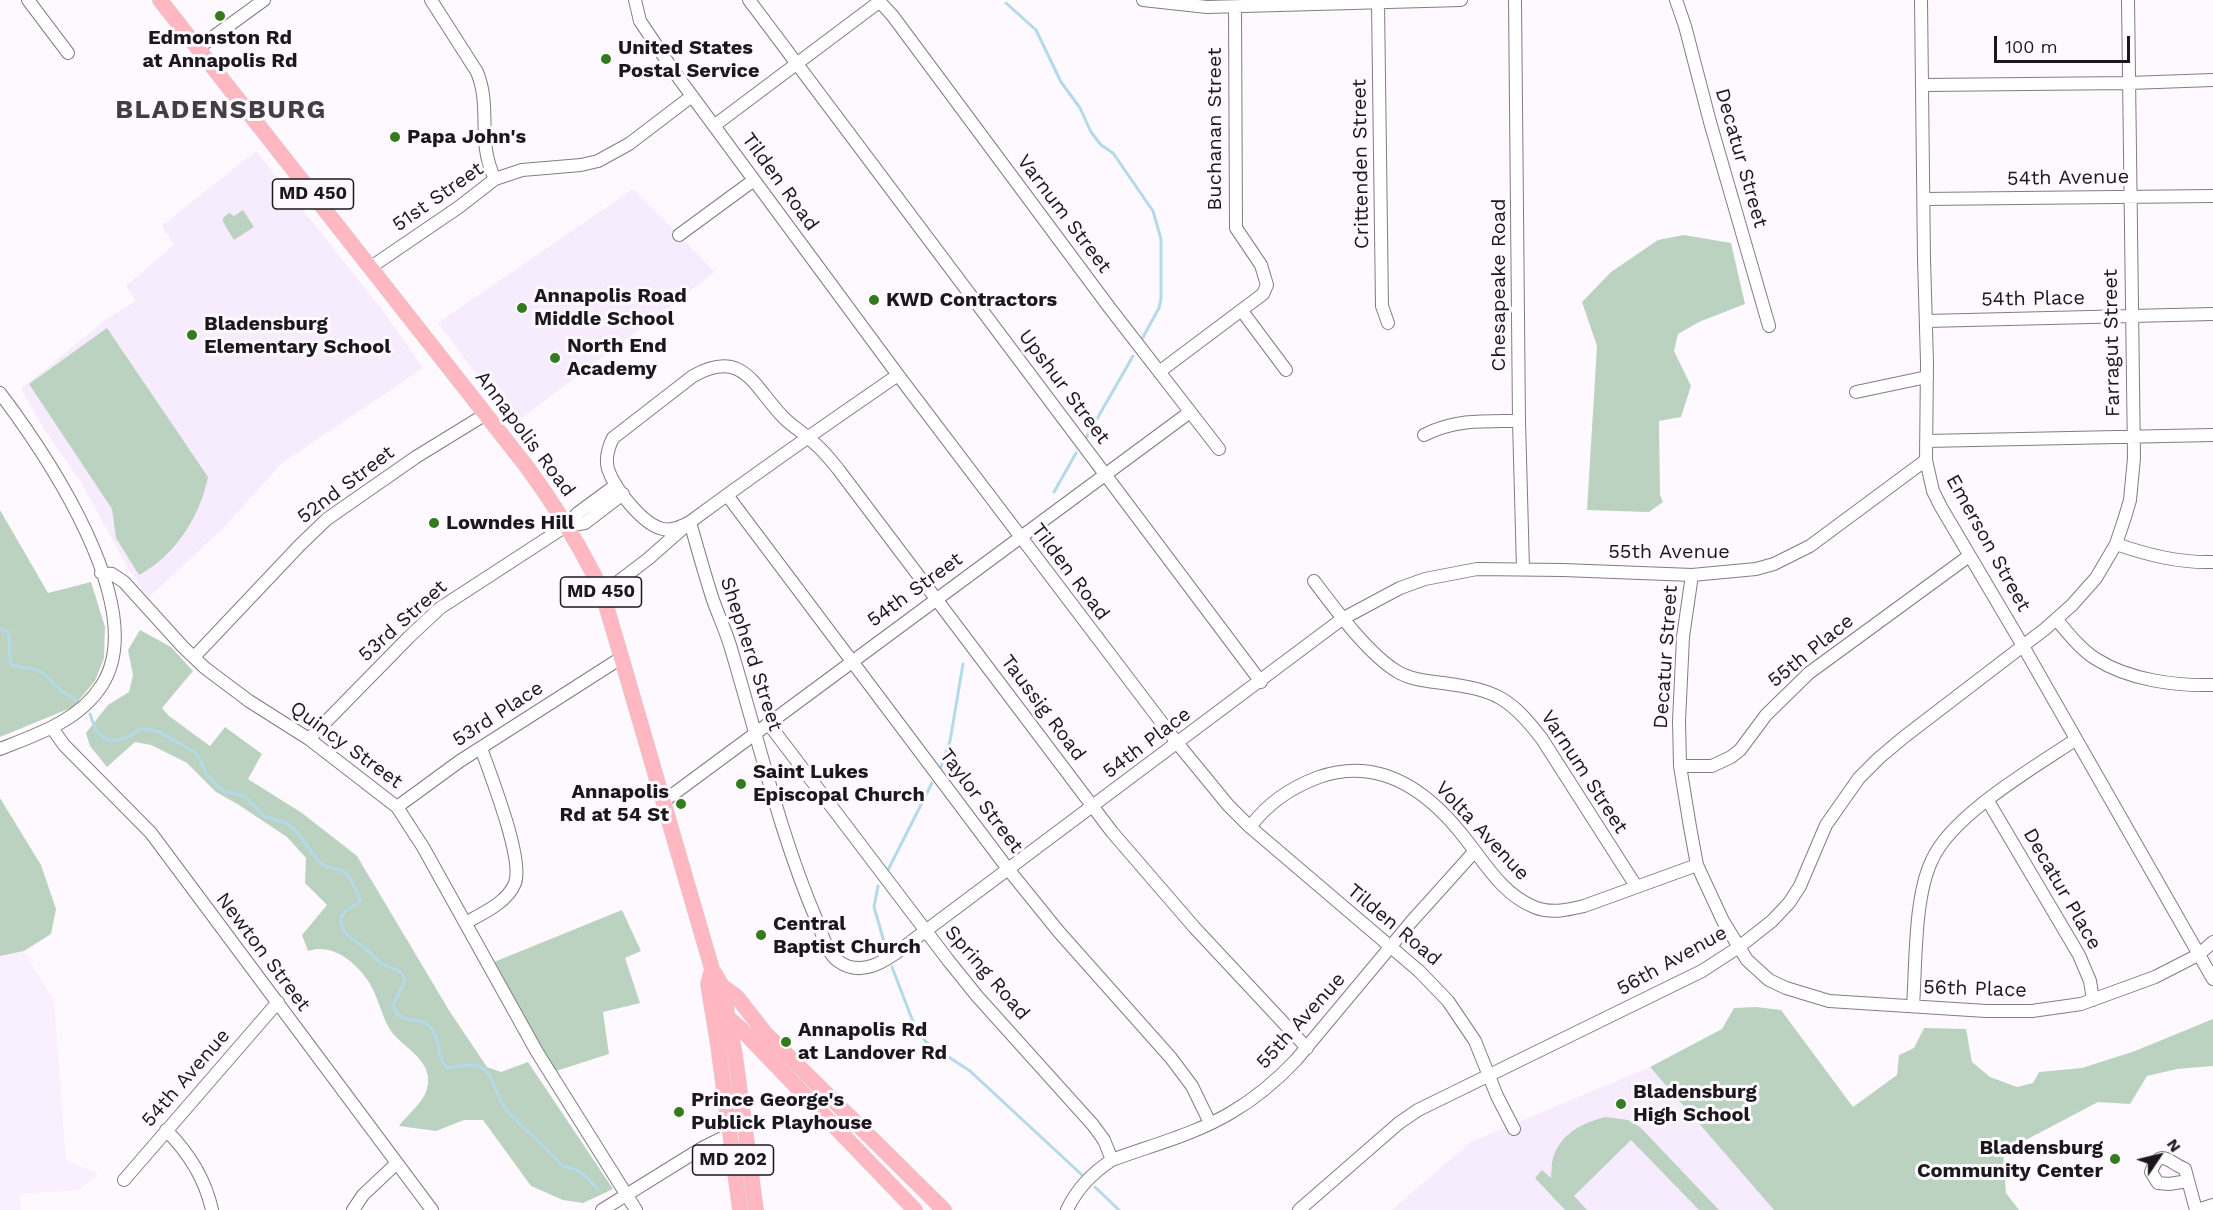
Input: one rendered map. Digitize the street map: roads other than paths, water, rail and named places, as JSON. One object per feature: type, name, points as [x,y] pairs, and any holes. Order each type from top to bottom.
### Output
[{"type":"main road","name":"Annapolis Road","points":[[160,0],[547,494],[593,573],[602,594],[712,969]]},
{"type":"main road","name":"MD 450","points":[[712,969],[722,986],[736,997],[765,1034],[944,1210]]},
{"type":"main road","name":"MD 450","points":[[711,1003],[708,984],[712,969]]},
{"type":"main road","name":"MD 202","points":[[722,986],[735,1055],[756,1210]]},
{"type":"main road","name":"MD 202","points":[[711,1003],[740,1210]]},
{"type":"main road","points":[[711,1003],[726,1014],[915,1210]]},
{"type":"main road","points":[[735,1055],[743,1048],[754,1044]]},
{"type":"street","points":[[28,0],[68,53]]},
{"type":"street","points":[[198,48],[264,0]]},
{"type":"street","points":[[430,0],[477,72],[482,84],[485,151],[487,162],[495,179]]},
{"type":"street","name":"Tilden Road","points":[[635,0],[640,21],[646,32],[692,96],[898,375],[1178,744],[1228,805],[1250,827],[1391,947],[1448,1000],[1475,1041],[1488,1075],[1514,1129]]},
{"type":"street","name":"Upshur Street","points":[[749,0],[1261,681]]},
{"type":"street","points":[[1143,0],[1198,6],[1235,7],[1461,0]]},
{"type":"street","name":"Chesapeake Road","points":[[1515,0],[1519,421],[1523,569]]},
{"type":"street","name":"Decatur Street","points":[[1676,0],[1770,326]]},
{"type":"street","name":"Emerson Street","points":[[1922,0],[1926,460],[1934,491],[1969,556],[2023,646],[2213,979]]},
{"type":"street","name":"Farragut Street","points":[[2023,646],[2056,619],[2096,578],[2116,544],[2130,500],[2134,458],[2128,0]]},
{"type":"street","points":[[714,125],[878,1]]},
{"type":"street","name":"Varnum Street","points":[[878,1],[892,15],[1109,307],[1219,449]]},
{"type":"street","name":"Crittenden Street","points":[[1378,3],[1382,306],[1388,323]]},
{"type":"street","name":"Buchanan Street","points":[[1235,7],[1236,228],[1261,264],[1267,285],[1263,294],[1244,308]]},
{"type":"street","points":[[1923,85],[2213,80]]},
{"type":"street","name":"51st Street","points":[[371,267],[433,226],[495,179],[522,170],[581,165],[598,161],[629,144],[692,96]]},
{"type":"street","points":[[679,235],[754,180]]},
{"type":"street","name":"54th Avenue","points":[[1924,199],[2213,195]]},
{"type":"street","points":[[1159,372],[1244,308],[1286,370]]},
{"type":"street","name":"54th Place","points":[[1926,321],[2213,314]]},
{"type":"street","name":"Taussig Road","points":[[620,490],[608,468],[608,447],[613,438],[693,375],[706,368],[717,365],[730,366],[743,371],[783,417],[824,452],[838,469],[1092,808],[1180,912],[1307,1048]]},
{"type":"street","points":[[602,594],[648,559],[690,522],[898,375]]},
{"type":"street","points":[[1856,392],[1927,377]]},
{"type":"street","points":[[0,393],[65,489],[87,535],[102,573],[113,621],[114,643],[111,662],[105,678],[91,699],[73,715],[52,728],[0,749]]},
{"type":"street","name":"54th Street","points":[[664,801],[1190,412]]},
{"type":"street","name":"52nd Street","points":[[194,657],[300,544],[332,515],[416,457],[486,414]]},
{"type":"street","points":[[1424,435],[1441,427],[1468,422],[1519,421]]},
{"type":"street","points":[[1926,441],[2213,435]]},
{"type":"street","name":"55th Avenue","points":[[1523,569],[1692,575],[1756,569],[1792,555],[1839,526],[1926,460]]},
{"type":"street","points":[[620,490],[642,517],[657,527],[670,529],[690,522]]},
{"type":"street","name":"53rd Street","points":[[309,739],[440,608],[566,526],[578,513],[620,490]]},
{"type":"street","name":"Taylor Street","points":[[727,495],[1008,869],[1059,932],[1171,1058],[1192,1086],[1210,1123]]},
{"type":"street","name":"Shepherd Street","points":[[690,522],[711,595],[731,648],[793,859],[822,934]]},
{"type":"street","points":[[2116,544],[2170,560],[2213,562]]},
{"type":"street","name":"55th Place","points":[[1680,766],[1712,766],[1731,757],[1740,750],[1766,715],[1809,673],[1969,556]]},
{"type":"street","name":"54th Place","points":[[822,934],[829,951],[838,961],[847,966],[872,967],[888,960],[1342,619],[1400,588],[1425,579],[1477,569],[1523,569]]},
{"type":"street","name":"Quincy Street","points":[[102,573],[112,574],[124,582],[194,657],[221,681],[309,739],[397,807],[423,847],[537,1052],[636,1210]]},
{"type":"street","name":"Decatur Street","points":[[1692,575],[1683,637],[1680,682],[1680,766],[1697,865],[1723,921],[1739,947]]},
{"type":"street","name":"Varnum Street","points":[[1314,581],[1342,619],[1398,672],[1414,679],[1491,692],[1509,702],[1525,717],[1542,739],[1636,886]]},
{"type":"street","points":[[2056,619],[2095,659],[2114,668],[2154,680],[2213,685]]},
{"type":"street","name":"56th Avenue","points":[[1299,1210],[1399,1123],[1418,1110],[1702,971],[1739,947],[1772,921],[1789,903],[1805,876],[1826,825],[1859,778],[1904,737],[2023,646]]},
{"type":"street","name":"53rd Place","points":[[397,807],[415,792],[481,748],[621,658]]},
{"type":"street","name":"Spring Road","points":[[768,723],[925,932],[977,996],[1093,1125],[1104,1140],[1112,1160]]},
{"type":"street","name":"Newton Street","points":[[52,728],[64,745],[151,833],[432,1210]]},
{"type":"street","points":[[1913,1006],[1921,902],[1931,861],[1950,832],[1988,801],[2075,740]]},
{"type":"street","points":[[465,923],[505,897],[517,876],[514,854],[481,748]]},
{"type":"street","name":"Volta Avenue","points":[[1250,827],[1275,801],[1308,781],[1342,771],[1359,770],[1393,778],[1422,794],[1439,808],[1506,889],[1520,900],[1536,908],[1565,911],[1697,865]]},
{"type":"street","name":"Decatur Place","points":[[1988,801],[2079,955],[2090,981],[2093,1000]]},
{"type":"street","name":"55th Avenue","points":[[1067,1210],[1081,1186],[1099,1168],[1112,1160],[1231,1113],[1281,1076],[1474,852]]},
{"type":"street","name":"56th Place","points":[[1739,947],[1747,960],[1769,980],[1786,988],[1829,1000],[2010,1012],[2060,1008],[2093,1000],[2155,977],[2198,956],[2213,942]]},
{"type":"street","name":"54th Avenue","points":[[124,1180],[278,1002]]},
{"type":"street","points":[[166,1130],[193,1161],[206,1188],[212,1210]]},
{"type":"street","points":[[602,1210],[702,1148],[730,1134],[746,1132]]},
{"type":"street","points":[[353,1210],[363,1195],[397,1163]]},
{"type":"street","points":[[2188,1181],[2202,1209]]},
{"type":"waterway","points":[[1006,3],[1036,30],[1061,82],[1080,108],[1091,132],[1101,145],[1113,153],[1153,211],[1161,239],[1161,299],[1159,308],[1142,339]]},
{"type":"waterway","points":[[1086,438],[1133,356]]},
{"type":"waterway","points":[[1054,492],[1076,453]]},
{"type":"waterway","points":[[0,629],[8,632],[11,664],[37,670],[60,690],[80,703]]},
{"type":"waterway","points":[[941,767],[950,741],[963,664]]},
{"type":"waterway","points":[[90,714],[96,731],[106,739],[116,741],[138,730],[147,729],[159,732],[193,751],[198,756],[206,774],[217,786],[226,792],[245,796],[264,816],[286,823],[295,830],[319,862],[343,871],[349,877],[361,900],[344,913],[341,924],[350,937],[379,961],[399,971],[403,976],[405,981],[393,1005],[396,1012],[404,1018],[425,1023],[430,1027],[436,1037],[441,1059],[448,1068],[471,1065],[483,1069],[491,1079],[506,1110],[563,1166],[583,1174],[598,1190]]},
{"type":"waterway","points":[[888,870],[932,783]]},
{"type":"waterway","points":[[878,886],[874,907],[887,952]]},
{"type":"waterway","points":[[892,967],[912,1019],[926,1042],[970,1071],[1082,1175]]},
{"type":"waterway","points":[[1095,1187],[1119,1210]]},
{"type":"place","name":"Edmonston Rd at Annapolis Rd","points":[[220,16]]},
{"type":"place","name":"United States Postal Service","points":[[606,59]]},
{"type":"place","name":"Papa John's","points":[[395,137]]},
{"type":"place","name":"KWD Contractors","points":[[874,300]]},
{"type":"place","name":"Annapolis Road Middle School","points":[[522,308]]},
{"type":"place","name":"Bladensburg Elementary School","points":[[192,335]]},
{"type":"place","name":"North End Academy","points":[[555,358]]},
{"type":"place","name":"Lowndes Hill","points":[[434,523]]},
{"type":"place","name":"Saint Lukes Episcopal Church","points":[[741,784]]},
{"type":"place","name":"Annapolis Rd at 54 St","points":[[681,804]]},
{"type":"place","name":"Central Baptist Church","points":[[761,935]]},
{"type":"place","name":"Annapolis Rd at Landover Rd","points":[[786,1042]]},
{"type":"place","name":"Bladensburg High School","points":[[1621,1104]]},
{"type":"place","name":"Prince George's Publick Playhouse","points":[[679,1112]]},
{"type":"place","name":"Bladensburg Community Center","points":[[2115,1159]]},
{"type":"district","name":"BLADENSBURG","points":[[221,110]]}]
